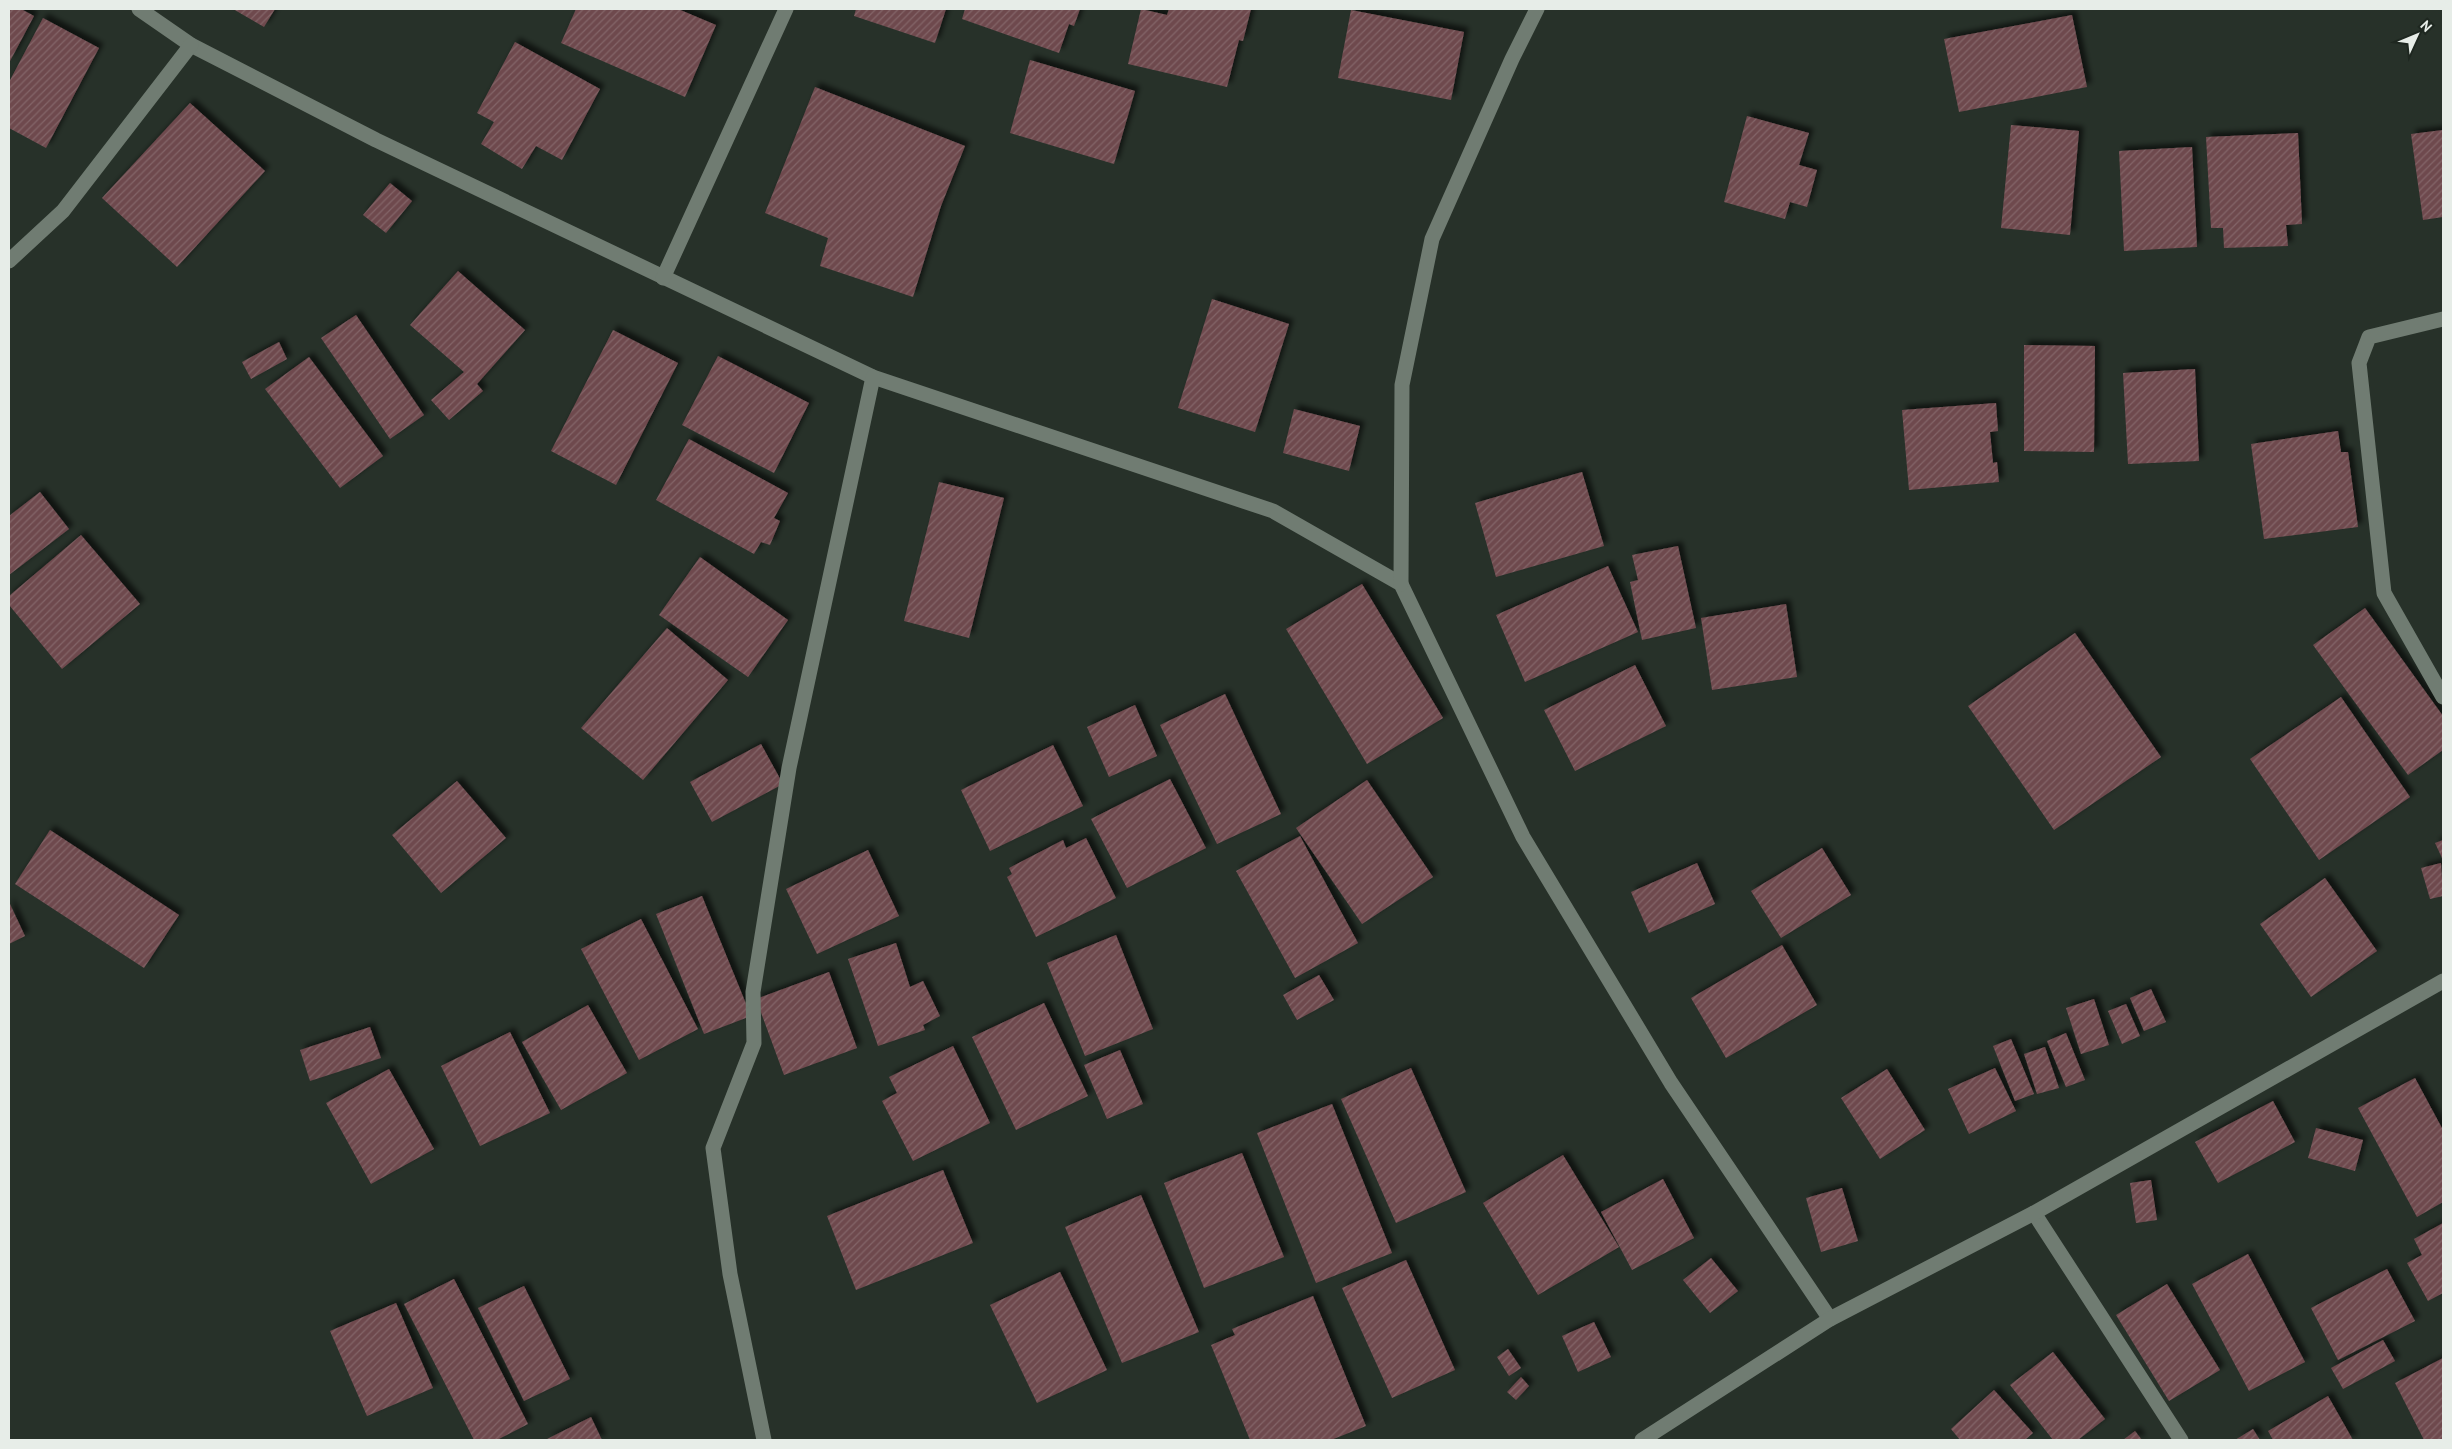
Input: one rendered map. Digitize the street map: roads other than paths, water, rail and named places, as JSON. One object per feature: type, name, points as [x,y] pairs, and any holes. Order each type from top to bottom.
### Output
[{"type":"street","points":[[139,9],[191,45],[376,140],[873,377],[1273,510],[1400,584]]},
{"type":"street","points":[[662,278],[786,9]]},
{"type":"street","points":[[1537,9],[1512,59],[1432,239],[1402,385],[1400,584],[1523,837],[1671,1083],[1830,1319]]},
{"type":"street","points":[[9,261],[63,211],[191,45]]},
{"type":"street","points":[[2443,319],[2369,337],[2359,363],[2384,592],[2443,697]]},
{"type":"street","points":[[764,1440],[730,1274],[713,1148],[754,1043],[753,992],[788,768],[873,377]]},
{"type":"street","points":[[1642,1440],[1830,1319],[2034,1213],[2443,981]]},
{"type":"street","points":[[2034,1213],[2181,1440]]}]
